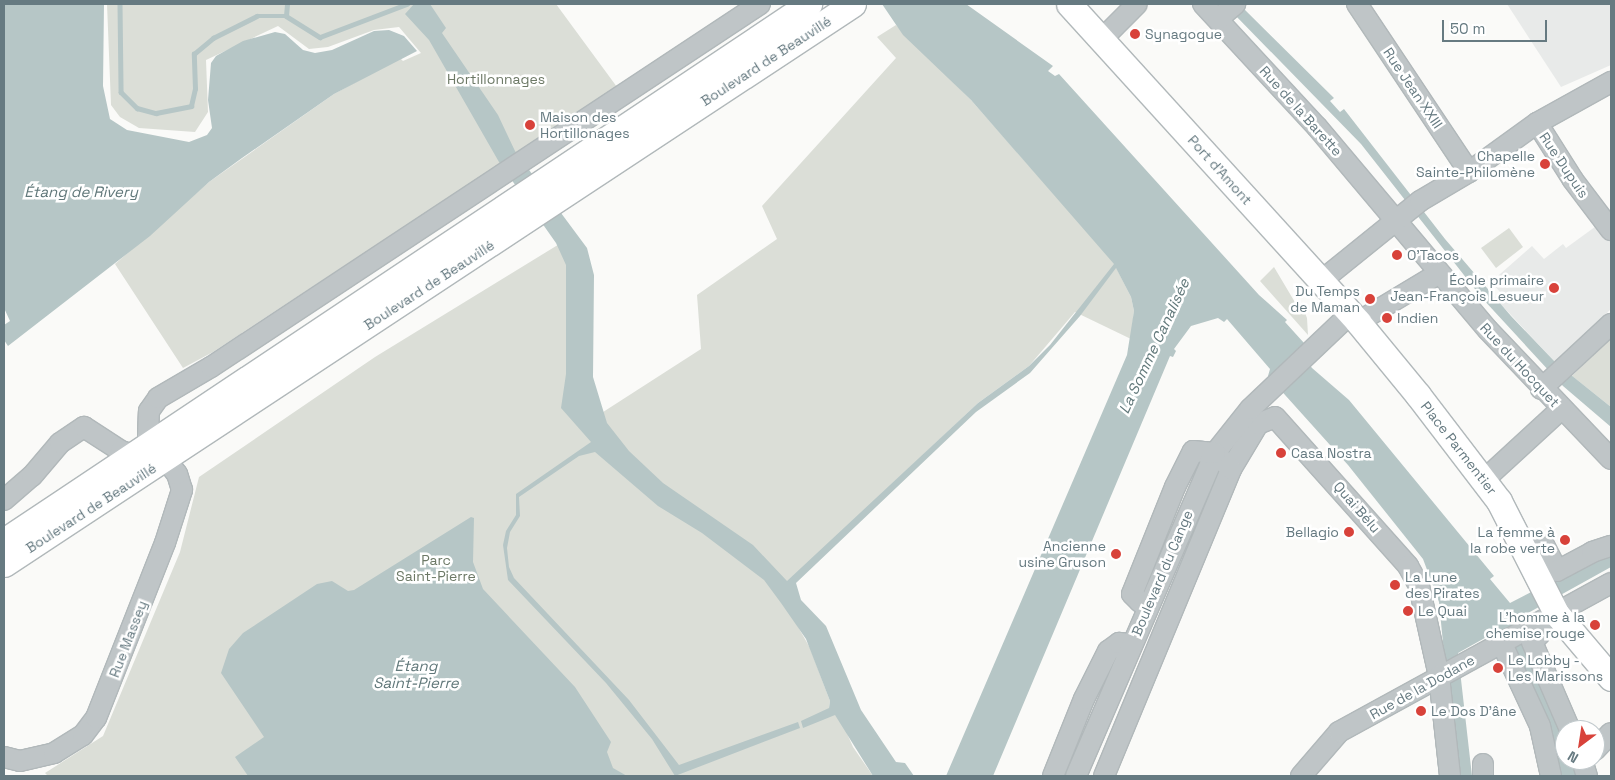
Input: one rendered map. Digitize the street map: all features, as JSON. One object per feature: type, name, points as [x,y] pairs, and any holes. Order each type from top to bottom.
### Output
[{"type":"main road","name":"Boulevard de Beauvillé","points":[[4,564],[809,4]]},
{"type":"main road","name":"Boulevard de Beauvillé","points":[[4,541],[157,458],[559,200],[850,6]]},
{"type":"main road","name":"Port d'Amont","points":[[1076,8],[1354,318]]},
{"type":"main road","name":"Place Parmentier","points":[[1354,318],[1485,479],[1529,554],[1551,605],[1611,678]]},
{"type":"street","name":"Rue Massey","points":[[14,765],[68,746],[83,735],[96,718],[178,502],[181,482],[157,458],[148,437],[149,411],[158,398],[211,367],[760,4]]},
{"type":"street","points":[[783,50],[790,33],[816,15],[814,4]]},
{"type":"street","points":[[1102,39],[1137,4]]},
{"type":"street","name":"Rue de la Barette","points":[[1203,4],[1396,221]]},
{"type":"street","points":[[1218,19],[1235,4]]},
{"type":"street","name":"Rue Jean XXIII","points":[[1357,4],[1469,172]]},
{"type":"street","points":[[1321,281],[1416,205],[1469,172],[1537,123],[1611,82]]},
{"type":"street","name":"Rue Dupuis","points":[[1537,123],[1573,180],[1611,230]]},
{"type":"street","name":"Rue du Hocquet","points":[[1396,221],[1438,274],[1542,389],[1611,459]]},
{"type":"street","points":[[1104,776],[1231,469],[1215,453],[1250,409],[1310,354],[1354,318],[1438,274]]},
{"type":"street","points":[[1542,389],[1611,324]]},
{"type":"street","points":[[1485,479],[1561,409]]},
{"type":"street","name":"Quai Bélu","points":[[1231,469],[1258,424],[1275,417],[1408,566],[1419,586],[1439,676]]},
{"type":"street","points":[[4,500],[32,476],[60,443],[84,426],[121,451],[157,458]]},
{"type":"street","name":"Boulevard du Cange","points":[[1076,776],[1149,604],[1140,602],[1132,594],[1175,487],[1193,451],[1215,453]]},
{"type":"street","points":[[1529,554],[1544,545],[1557,571],[1592,552],[1611,546]]},
{"type":"street","name":"Rue de la Dodane","points":[[1301,776],[1340,732],[1439,676],[1502,644],[1551,605],[1611,583]]},
{"type":"street","points":[[1551,605],[1540,634],[1532,642],[1566,720]]},
{"type":"street","points":[[1053,776],[1084,699],[1108,651],[1120,642],[1132,644]]},
{"type":"street","points":[[1502,644],[1540,726],[1551,776]]},
{"type":"street","points":[[1439,676],[1450,776]]},
{"type":"shaded area","points":[[1507,4],[1611,4],[1611,65],[1561,87]]},
{"type":"shaded area","name":"École primaire Jean-François Lesueur","points":[[1599,224],[1611,236],[1611,309],[1556,363],[1495,298],[1501,293],[1491,282],[1532,246],[1544,259],[1563,244],[1566,248]]},
{"type":"green space","name":"Hortillonnages","points":[[107,4],[556,4],[617,87],[213,352],[183,368],[115,264],[209,182],[334,94],[400,58],[403,61],[421,53],[399,27],[374,30],[328,47],[309,49],[278,26],[206,60],[208,112],[195,132],[139,128],[120,117],[111,105]]},
{"type":"green space","name":"Parc Saint-Pierre","points":[[896,25],[971,100],[1113,261],[1131,297],[1134,311],[1131,339],[1075,312],[1029,366],[978,403],[789,581],[797,625],[810,648],[830,701],[829,708],[841,720],[853,747],[873,776],[48,776],[45,773],[103,736],[180,552],[199,477],[375,357],[561,243],[574,270],[586,423],[701,349],[697,295],[777,239],[762,206],[896,58],[877,37]]},
{"type":"green space","points":[[1509,228],[1523,247],[1496,268],[1481,248]]},
{"type":"green space","points":[[1274,267],[1296,304],[1301,303],[1307,318],[1308,335],[1260,281]]},
{"type":"green space","points":[[1611,338],[1611,407],[1572,376]]},
{"type":"water","name":"Étang de Rivery","points":[[4,4],[104,4],[103,86],[110,119],[127,130],[189,142],[207,135],[212,128],[208,100],[211,63],[216,56],[243,41],[275,32],[285,34],[303,50],[315,53],[332,50],[374,31],[389,30],[404,36],[417,51],[334,94],[242,158],[209,182],[150,236],[8,346],[4,340],[4,325],[10,321],[4,308]]},
{"type":"water","name":"La Somme Canalisée","points":[[414,4],[430,4],[446,28],[442,33],[498,115],[515,151],[587,248],[594,275],[593,377],[607,423],[629,451],[663,483],[753,545],[787,581],[978,403],[1029,366],[1050,345],[1114,264],[971,100],[903,35],[882,4],[966,4],[1053,66],[1048,71],[1055,76],[1059,74],[1259,295],[1287,320],[1285,322],[1304,343],[1298,349],[1312,368],[1349,400],[1494,576],[1490,579],[1510,603],[1611,551],[1611,567],[1519,618],[1561,720],[1555,720],[1555,770],[1574,770],[1576,776],[1556,776],[1499,630],[1458,653],[1472,776],[1456,776],[1439,602],[1423,559],[1348,465],[1268,376],[1270,369],[1227,319],[1224,322],[1218,318],[1191,326],[1174,349],[1176,351],[1173,357],[1170,356],[993,776],[946,776],[1127,355],[1134,311],[1131,297],[1116,268],[1080,316],[1030,373],[976,412],[796,583],[801,600],[826,626],[861,710],[896,762],[905,763],[914,776],[873,776],[835,715],[803,728],[801,721],[829,708],[830,701],[806,639],[764,580],[702,533],[658,506],[595,452],[579,456],[519,497],[520,516],[510,532],[507,548],[509,567],[514,578],[629,700],[679,765],[798,722],[800,728],[675,776],[652,739],[606,683],[508,580],[503,545],[506,531],[516,515],[516,494],[591,442],[561,408],[566,374],[566,265],[556,243],[499,162],[429,40],[405,14]]},
{"type":"water","points":[[1241,6],[1334,98],[1330,101],[1340,112],[1344,109],[1445,239],[1511,316],[1556,363],[1611,407],[1611,427],[1563,386],[1482,298],[1361,144],[1234,14]]},
{"type":"water","name":"Étang Saint-Pierre","points":[[471,517],[474,518],[473,562],[483,589],[575,687],[611,742],[607,752],[613,768],[627,776],[248,776],[235,757],[264,737],[221,673],[229,649],[243,633],[317,584],[332,581],[348,591],[354,590]]},
{"type":"waterway","points":[[120,4],[121,92],[137,108],[156,113],[191,106],[195,89],[194,54],[213,38],[257,16],[286,16],[320,37],[407,4]]},
{"type":"waterway","points":[[286,16],[287,4]]},
{"type":"place","name":"Synagogue","points":[[1135,34]]},
{"type":"place","name":"Maison des Hortillonages","points":[[530,125]]},
{"type":"place","name":"Chapelle Sainte-Philomène","points":[[1545,164]]},
{"type":"place","name":"O'Tacos","points":[[1397,255]]},
{"type":"place","name":"École primaire Jean-François Lesueur","points":[[1554,288]]},
{"type":"place","name":"Du Temps de Maman","points":[[1370,299]]},
{"type":"place","name":"Indien","points":[[1387,318]]},
{"type":"place","name":"Casa Nostra","points":[[1281,453]]},
{"type":"place","name":"Bellagio","points":[[1349,532]]},
{"type":"place","name":"La femme à la robe verte","points":[[1565,540]]},
{"type":"place","name":"Ancienne usine Gruson","points":[[1116,554]]},
{"type":"place","name":"La Lune des Pirates","points":[[1395,585]]},
{"type":"place","name":"Le Quai","points":[[1408,611]]},
{"type":"place","name":"L'homme à la chemise rouge","points":[[1595,625]]},
{"type":"place","name":"Le Lobby - Les Marissons","points":[[1498,668]]},
{"type":"place","name":"Le Dos D'âne","points":[[1421,711]]}]
